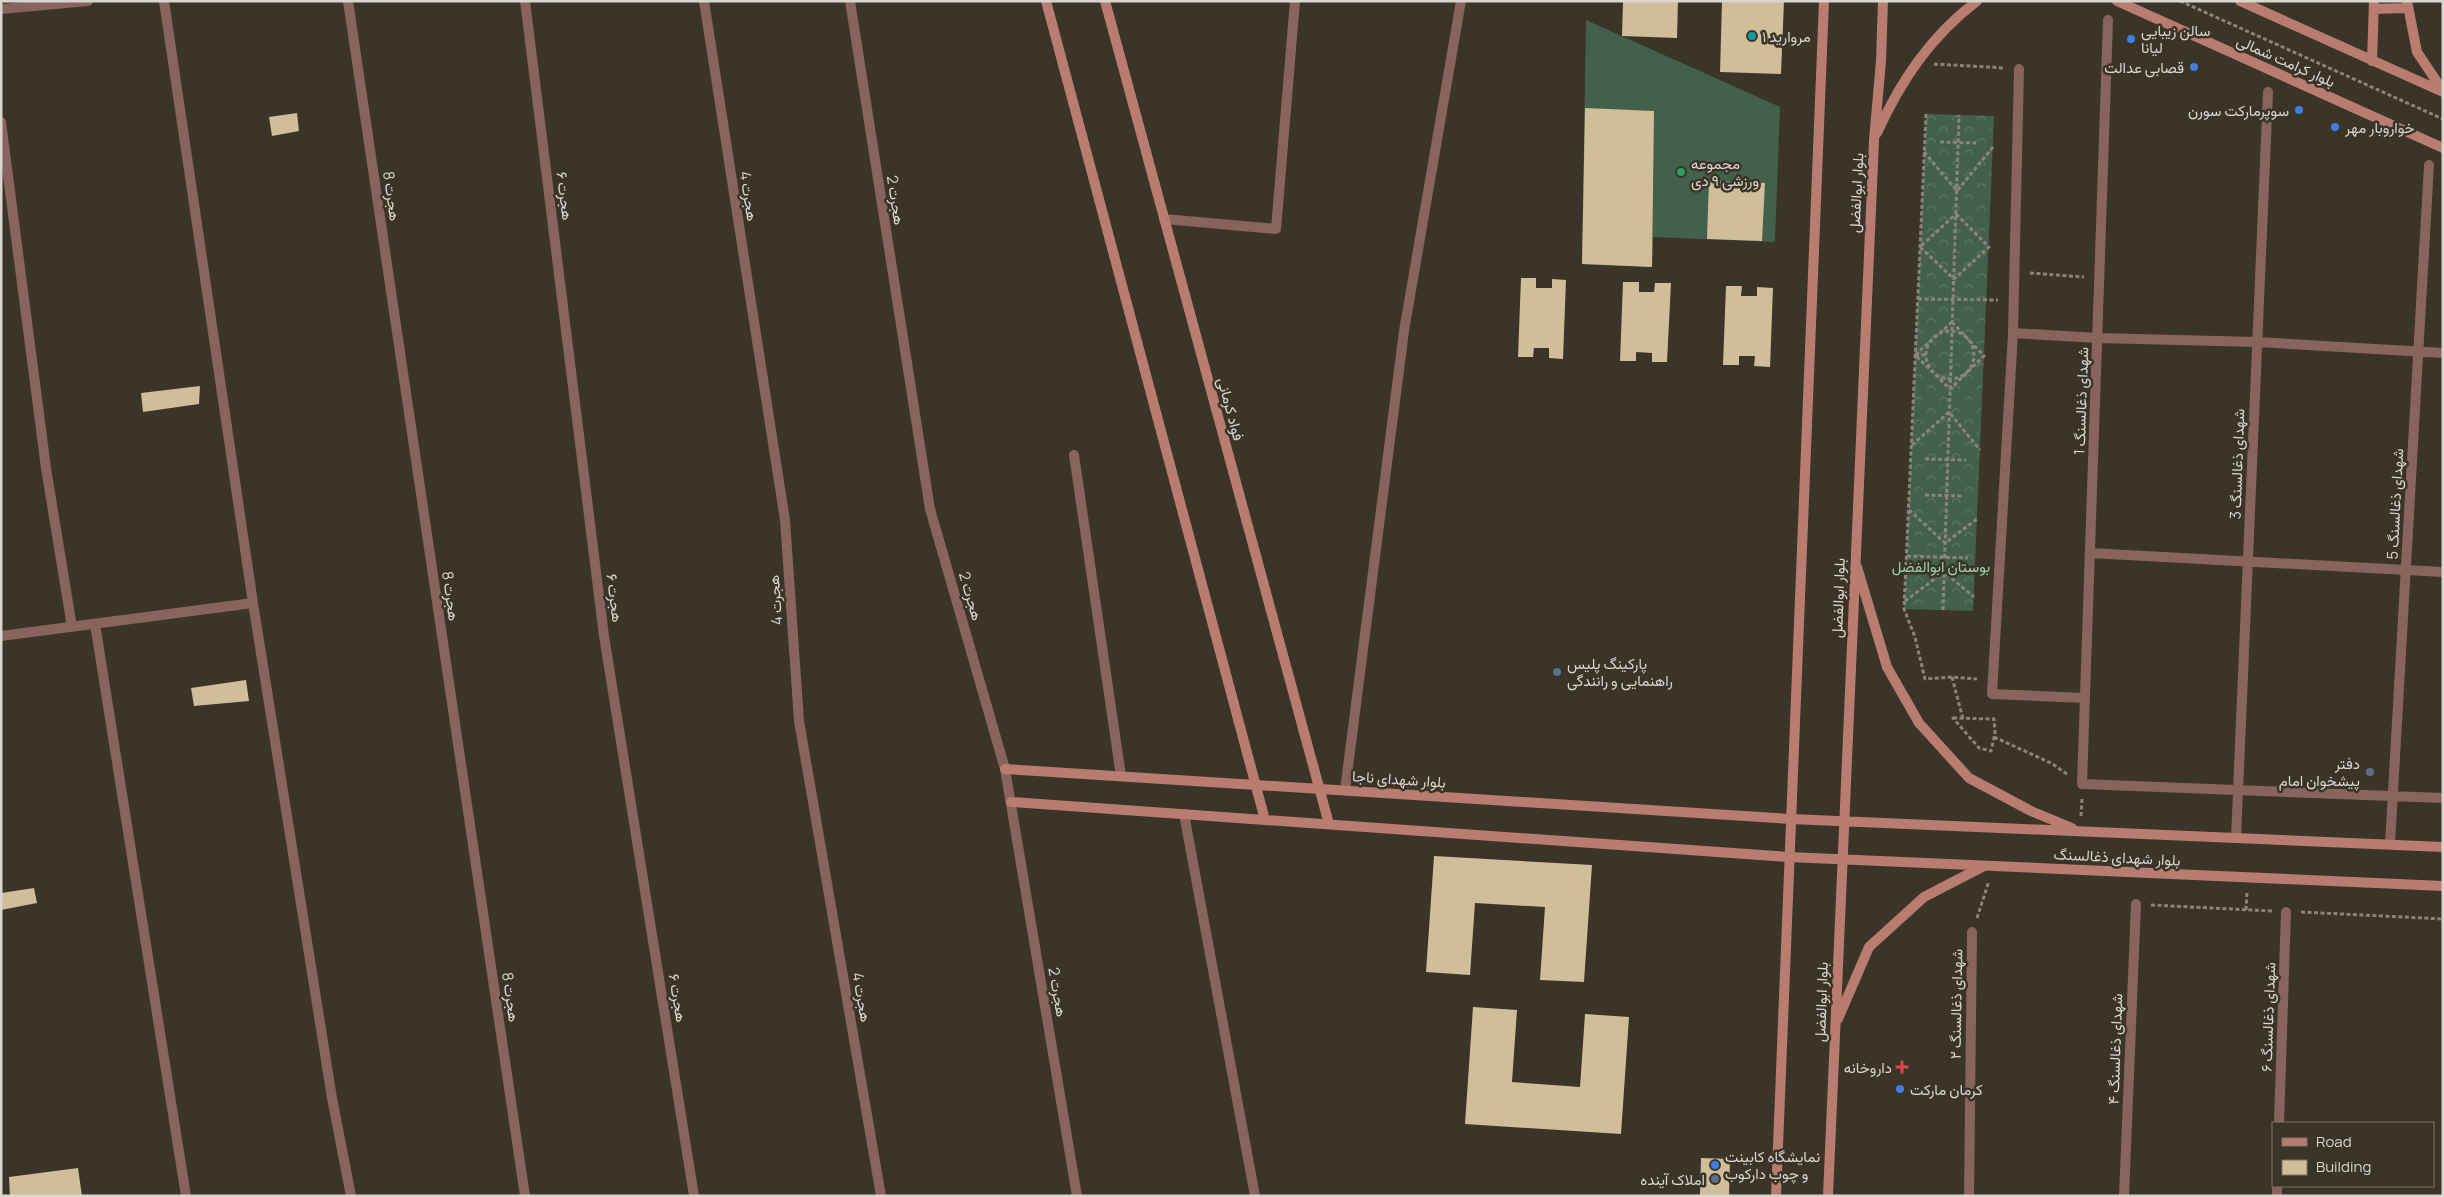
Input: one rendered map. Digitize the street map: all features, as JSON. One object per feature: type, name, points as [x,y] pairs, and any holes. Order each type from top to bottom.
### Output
[{"type":"main road","points":[[1046,1],[1265,820]]},
{"type":"main road","name":"فواد کرمانی","points":[[1105,1],[1328,824]]},
{"type":"main road","points":[[1776,1196],[1824,1]]},
{"type":"main road","name":"بلوار ابوالفضل","points":[[1828,1196],[1874,140],[1881,61],[1883,1]]},
{"type":"main road","points":[[1874,140],[1894,95],[1916,63],[1956,18],[1978,1]]},
{"type":"main road","name":"بلوار کرامت شمالی","points":[[2117,1],[2443,148]]},
{"type":"main road","points":[[2240,1],[2443,91]]},
{"type":"main road","points":[[2372,61],[2374,5],[2407,5],[2417,52],[2443,91]]},
{"type":"main road","points":[[1855,558],[1887,667],[1919,723],[1969,778],[2031,811],[2080,831]]},
{"type":"main road","name":"بلوار شهدای ناجا","points":[[1005,769],[1791,819]]},
{"type":"main road","points":[[1011,802],[1789,857]]},
{"type":"main road","name":"بلوار شهدای ذغالسنگ","points":[[1791,819],[2443,847]]},
{"type":"main road","name":"بلوار شهدای ذغالسنگ","points":[[1789,857],[2443,886]]},
{"type":"main road","points":[[1835,1025],[1869,947],[1924,897],[1989,866]]},
{"type":"street","points":[[1,9],[88,1]]},
{"type":"street","points":[[164,1],[253,603],[332,1098],[351,1196]]},
{"type":"street","name":"هجرت 8","points":[[348,1],[526,1196]]},
{"type":"street","name":"هجرت ۶","points":[[525,1],[604,636],[694,1196]]},
{"type":"street","name":"هجرت 4","points":[[704,1],[785,520],[799,721],[881,1196]]},
{"type":"street","name":"هجرت 2","points":[[850,1],[930,509],[1005,769],[1077,1196]]},
{"type":"street","points":[[1164,219],[1276,229],[1295,1]]},
{"type":"street","points":[[1345,790],[1404,331],[1461,1]]},
{"type":"street","name":"شهدای ذغالسنگ 1","points":[[2082,784],[2108,20]]},
{"type":"street","points":[[2019,69],[2013,333],[1992,694],[2085,698]]},
{"type":"street","name":"شهدای ذغالسنگ 3","points":[[2236,838],[2268,92]]},
{"type":"street","points":[[1,122],[46,468],[72,627]]},
{"type":"street","name":"شهدای ذغالسنگ 5","points":[[2390,844],[2429,165]]},
{"type":"street","points":[[2013,333],[2098,338],[2257,342],[2443,353]]},
{"type":"street","points":[[1074,455],[1121,776]]},
{"type":"street","points":[[2090,552],[2443,572]]},
{"type":"street","points":[[1,636],[253,603]]},
{"type":"street","points":[[95,624],[186,1196]]},
{"type":"street","points":[[2082,784],[2443,798]]},
{"type":"street","points":[[1184,814],[1255,1196]]},
{"type":"street","name":"شهدای ذغالسنگ ۴","points":[[2124,1196],[2136,904]]},
{"type":"street","name":"شهدای ذغالسنگ ۶","points":[[2279,1122],[2286,912]]},
{"type":"street","name":"شهدای ذغالسنگ ۲","points":[[1969,1196],[1972,932]]},
{"type":"path","points":[[2180,1],[2443,119]]},
{"type":"path","points":[[1916,63],[2019,69]]},
{"type":"path","points":[[1926,114],[1904,609],[1915,637],[1925,679],[1952,677],[1978,679],[1992,694]]},
{"type":"path","points":[[1943,610],[1959,115]]},
{"type":"path","points":[[1940,142],[1976,143]]},
{"type":"path","points":[[1957,191],[1993,147]]},
{"type":"path","points":[[1924,152],[1957,191]]},
{"type":"path","points":[[1920,247],[1956,214]]},
{"type":"path","points":[[1954,279],[1989,247],[1956,214]]},
{"type":"path","points":[[1920,247],[1954,279]]},
{"type":"path","points":[[2014,272],[2099,278]]},
{"type":"path","points":[[1918,299],[2014,300]]},
{"type":"path","points":[[1915,355],[1952,322]]},
{"type":"path","points":[[1952,322],[1984,356]]},
{"type":"path","points":[[1952,331],[1968,338],[1974,355],[1967,372],[1950,379],[1933,372],[1927,355],[1930,343],[1934,338],[1952,331]]},
{"type":"path","points":[[1915,355],[1927,355]]},
{"type":"path","points":[[1915,355],[1950,389]]},
{"type":"path","points":[[1974,355],[1984,356]]},
{"type":"path","points":[[1950,389],[1984,356]]},
{"type":"path","points":[[1912,446],[1950,412]]},
{"type":"path","points":[[1950,412],[1980,450]]},
{"type":"path","points":[[1925,459],[1966,460]]},
{"type":"path","points":[[1925,495],[1964,496]]},
{"type":"path","points":[[1909,509],[1945,544]]},
{"type":"path","points":[[1945,544],[1977,519]]},
{"type":"path","points":[[1907,556],[1968,558]]},
{"type":"path","points":[[1905,601],[1944,572]]},
{"type":"path","points":[[1944,572],[1974,597]]},
{"type":"path","points":[[1952,677],[1962,718]]},
{"type":"path","points":[[1953,718],[1994,719],[1994,737],[1991,751],[1979,748],[1953,718]]},
{"type":"path","points":[[1994,737],[2051,763],[2082,784],[2080,831]]},
{"type":"path","points":[[1972,932],[1989,866]]},
{"type":"green space","name":"مجموعه ورزشی ۹ دی","points":[[1586,20],[1780,107],[1775,242],[1653,237],[1652,267],[1582,264]]},
{"type":"green space","name":"بوستان ابوالفضل","points":[[1926,114],[1994,116],[1973,611],[1904,609]]},
{"type":"building","points":[[1623,1],[1678,1],[1677,38],[1622,36]]},
{"type":"building","name":"مروارید ۱","points":[[1722,1],[1784,1],[1781,74],[1720,72]]},
{"type":"building","points":[[1585,108],[1654,111],[1652,267],[1582,264]]},
{"type":"building","points":[[297,113],[299,131],[272,136],[269,117]]},
{"type":"building","points":[[1709,181],[1765,183],[1762,241],[1707,239]]},
{"type":"building","points":[[1521,278],[1536,278],[1536,288],[1552,288],[1552,279],[1566,280],[1563,359],[1549,358],[1549,348],[1534,348],[1533,357],[1518,357]]},
{"type":"building","points":[[1623,282],[1639,282],[1639,292],[1654,292],[1655,283],[1671,283],[1667,362],[1652,362],[1652,353],[1636,352],[1636,361],[1620,361]]},
{"type":"building","points":[[1726,286],[1742,286],[1741,296],[1757,296],[1757,287],[1773,288],[1770,367],[1754,366],[1755,356],[1739,356],[1739,365],[1723,365]]},
{"type":"building","points":[[200,386],[199,404],[143,412],[141,393]]},
{"type":"building","points":[[246,680],[249,701],[194,706],[191,688]]},
{"type":"building","points":[[1434,856],[1592,865],[1584,982],[1540,980],[1545,907],[1475,903],[1470,975],[1426,972]]},
{"type":"building","points":[[34,888],[37,903],[1,910],[1,893]]},
{"type":"building","points":[[1473,1007],[1517,1010],[1512,1082],[1580,1087],[1585,1014],[1629,1017],[1621,1134],[1465,1124]]},
{"type":"building","points":[[1701,1158],[1730,1159],[1729,1196],[1700,1196]]},
{"type":"building","points":[[78,1168],[82,1196],[10,1196],[9,1177]]},
{"type":"place","name":"مروارید ۱","points":[[1752,36]]},
{"type":"place","name":"سالن زیبایی لیانا","points":[[2131,39]]},
{"type":"place","name":"قصابی عدالت","points":[[2194,67]]},
{"type":"place","name":"سوپرمارکت سورن","points":[[2299,110]]},
{"type":"place","name":"خواروبار مهر","points":[[2335,127]]},
{"type":"place","name":"مجموعه ورزشی ۹ دی","points":[[1681,172]]},
{"type":"place","name":"پارکینگ پلیس راهنمایی و رانندگی","points":[[1557,672]]},
{"type":"place","name":"دفتر پیشخوان امام","points":[[2370,772]]},
{"type":"place","name":"داروخانه","points":[[1902,1067]]},
{"type":"place","name":"کرمان مارکت","points":[[1900,1089]]},
{"type":"place","name":"نمایشگاه کابینت و چوب دارکوب","points":[[1715,1165]]},
{"type":"place","name":"املاک آینده","points":[[1715,1179]]}]
